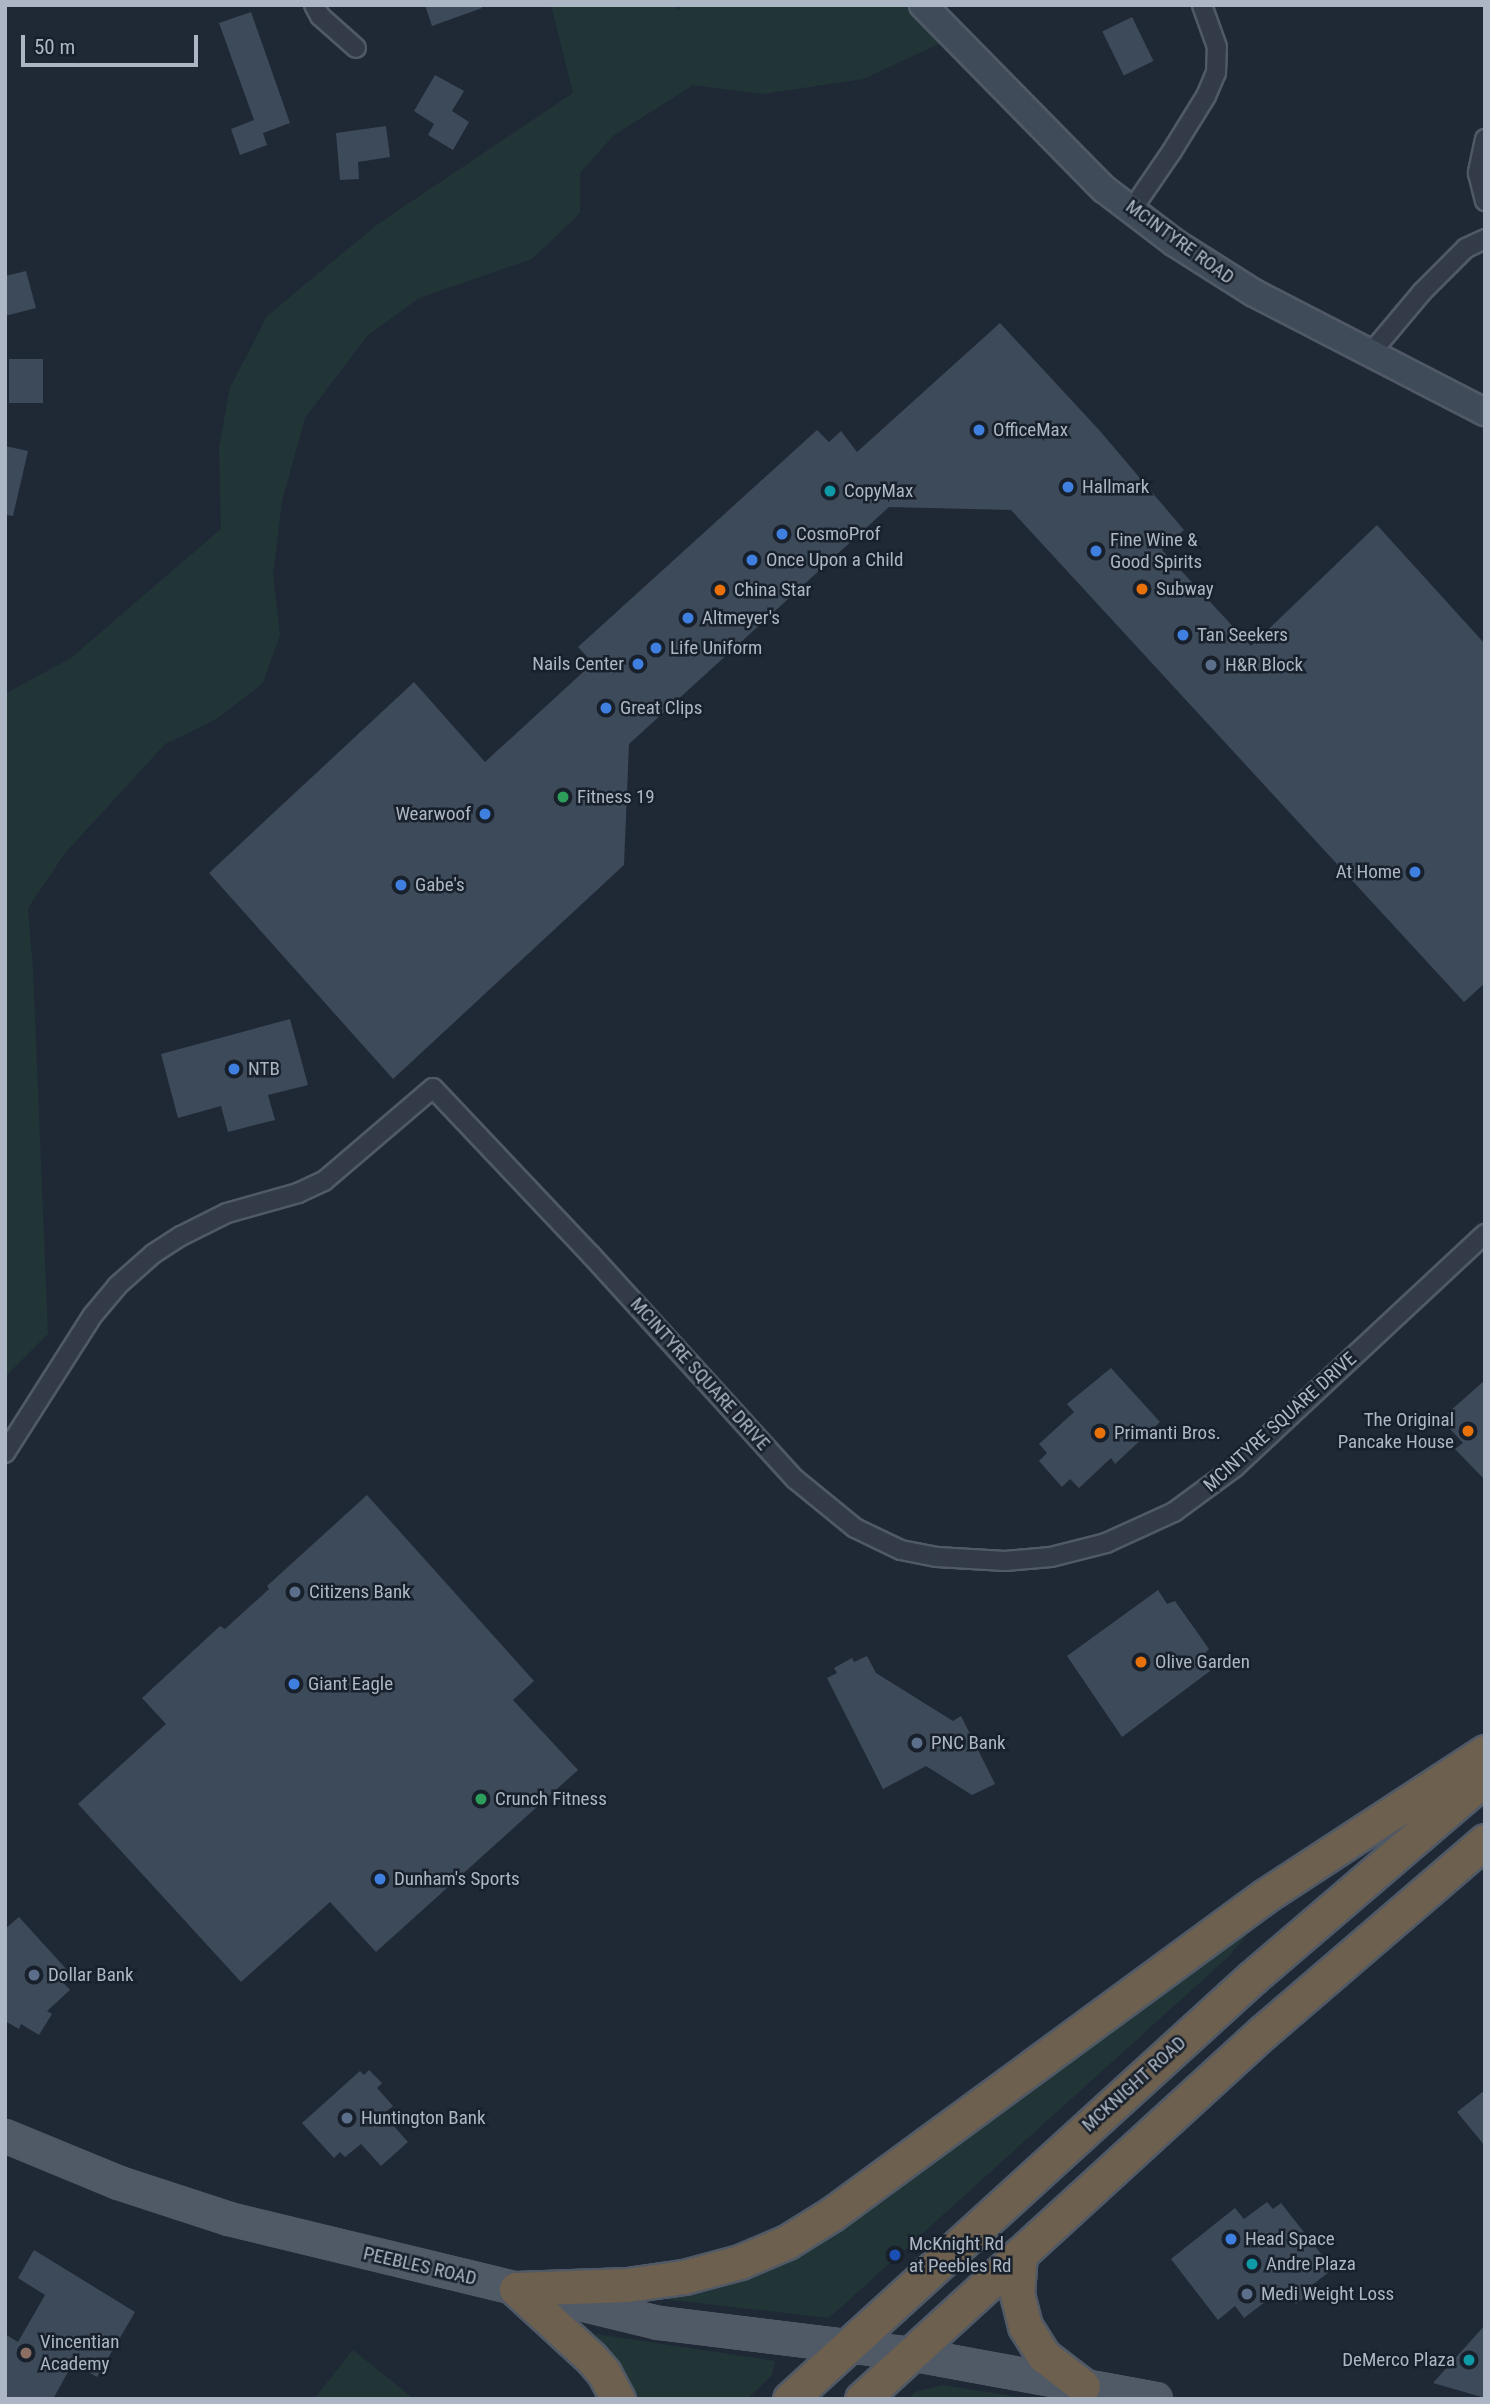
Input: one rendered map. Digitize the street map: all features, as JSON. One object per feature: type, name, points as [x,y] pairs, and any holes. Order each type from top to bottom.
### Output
[{"type":"highway","points":[[516,2290],[627,2285],[684,2277],[740,2262],[787,2242],[832,2214],[1265,1896],[1485,1752]]},
{"type":"highway","name":"MCKNIGHT ROAD","points":[[790,2399],[1243,1985],[1485,1778]]},
{"type":"highway","points":[[862,2399],[1263,2032],[1485,1841]]},
{"type":"highway","points":[[1020,2254],[1017,2294],[1025,2326],[1044,2356],[1083,2386]]},
{"type":"highway","points":[[516,2290],[592,2359],[604,2373],[618,2399]]},
{"type":"main road","name":"PEEBLES ROAD","points":[[5,2136],[119,2183],[229,2219],[659,2323],[910,2354],[1156,2399]]},
{"type":"street","points":[[314,5],[320,16],[356,48]]},
{"type":"street","name":"MCINTYRE ROAD","points":[[923,5],[1104,189],[1213,269],[1370,354],[1485,412]]},
{"type":"street","points":[[1133,208],[1186,129],[1216,73],[1217,47],[1202,5]]},
{"type":"street","points":[[1485,139],[1478,173],[1485,201]]},
{"type":"street","points":[[1370,354],[1431,283],[1466,248],[1485,239]]},
{"type":"street","name":"MCINTYRE SQUARE DRIVE","points":[[5,1453],[93,1315],[117,1286],[153,1255],[181,1236],[227,1213],[298,1193],[324,1181],[433,1088],[591,1255],[795,1479],[855,1528],[901,1549],[937,1557],[1005,1561],[1065,1554],[1127,1535],[1174,1512],[1236,1467],[1485,1234]]},
{"type":"green space","points":[[551,5],[674,5],[678,10],[683,5],[923,5],[954,37],[863,79],[763,94],[693,85],[613,136],[580,173],[580,213],[532,259],[419,298],[367,336],[305,418],[282,501],[273,575],[280,635],[263,683],[215,720],[165,744],[65,853],[28,908],[48,1334],[5,1377],[5,694],[71,658],[221,529],[219,447],[230,388],[267,316],[378,224],[573,93]]},
{"type":"green space","points":[[1238,1934],[1247,1935],[1227,1958],[829,2318],[647,2297],[783,2261],[847,2226]]},
{"type":"green space","points":[[596,2334],[775,2361],[772,2375],[747,2399],[636,2399],[616,2361],[595,2342]]},
{"type":"green space","points":[[353,2350],[414,2399],[314,2399]]},
{"type":"green space","points":[[942,2385],[1033,2399],[908,2399],[915,2392]]},
{"type":"building","points":[[425,5],[482,5],[482,8],[432,26]]},
{"type":"building","points":[[251,12],[290,123],[263,133],[267,145],[240,155],[231,129],[254,120],[219,23]]},
{"type":"building","points":[[1132,17],[1153,61],[1124,76],[1102,31]]},
{"type":"building","points":[[435,75],[464,91],[452,111],[469,122],[453,150],[428,135],[434,124],[414,111]]},
{"type":"building","points":[[386,126],[390,157],[358,162],[359,179],[340,180],[336,133]]},
{"type":"building","points":[[26,271],[36,308],[5,316],[5,276]]},
{"type":"building","points":[[1000,323],[1100,431],[1184,530],[1162,550],[1251,646],[1377,525],[1485,644],[1485,983],[1464,1002],[1011,510],[889,507],[629,744],[624,865],[393,1079],[209,873],[414,682],[485,762],[593,663],[578,647],[817,430],[829,442],[841,431],[857,452]]},
{"type":"building","points":[[9,359],[43,359],[43,403],[9,403]]},
{"type":"building","points":[[5,446],[28,451],[13,516],[5,515]]},
{"type":"building","name":"NTB","points":[[290,1019],[308,1085],[268,1095],[275,1120],[228,1132],[221,1106],[178,1118],[161,1054]]},
{"type":"building","name":"Primanti Bros.","points":[[1111,1368],[1160,1422],[1115,1464],[1111,1458],[1079,1488],[1070,1479],[1062,1487],[1039,1461],[1047,1453],[1039,1444],[1074,1412],[1067,1404]]},
{"type":"building","name":"The Original Pancake House","points":[[1485,1380],[1485,1480],[1455,1449],[1463,1443],[1441,1419]]},
{"type":"building","points":[[367,1495],[534,1681],[513,1700],[578,1770],[376,1952],[330,1902],[241,1982],[78,1804],[166,1724],[142,1698],[220,1626],[225,1629],[269,1589],[267,1586]]},
{"type":"building","name":"Olive Garden","points":[[1158,1590],[1167,1604],[1175,1601],[1209,1649],[1205,1653],[1214,1668],[1122,1737],[1067,1656]]},
{"type":"building","name":"PNC Bank","points":[[867,1656],[876,1673],[953,1721],[961,1716],[995,1784],[972,1795],[926,1766],[883,1789],[827,1678],[837,1673],[834,1668],[852,1658],[854,1662]]},
{"type":"building","name":"Dollar Bank","points":[[19,1917],[68,1971],[59,1978],[70,1990],[47,2011],[52,2014],[39,2035],[21,2024],[19,2029],[5,2021],[5,1929]]},
{"type":"building","name":"Huntington Bank","points":[[369,2070],[382,2083],[377,2088],[393,2106],[383,2114],[408,2142],[381,2166],[361,2144],[345,2157],[340,2152],[334,2158],[302,2123],[360,2071],[364,2075]]},
{"type":"building","points":[[1485,2090],[1485,2146],[1457,2112]]},
{"type":"building","name":"Andre Plaza","points":[[1267,2202],[1273,2209],[1281,2203],[1333,2269],[1307,2289],[1311,2293],[1296,2304],[1283,2288],[1244,2318],[1235,2306],[1218,2320],[1171,2259],[1235,2208],[1244,2219]]},
{"type":"building","points":[[34,2250],[135,2312],[97,2377],[73,2363],[53,2399],[5,2399],[5,2334],[18,2342],[45,2295],[18,2278]]},
{"type":"building","name":"DeMerco Plaza","points":[[1485,2325],[1485,2398],[1433,2383]]},
{"type":"place","name":"OfficeMax","points":[[979,430]]},
{"type":"place","name":"Hallmark","points":[[1068,487]]},
{"type":"place","name":"CopyMax","points":[[830,491]]},
{"type":"place","name":"CosmoProf","points":[[782,534]]},
{"type":"place","name":"Fine Wine & Good Spirits","points":[[1096,551]]},
{"type":"place","name":"Once Upon a Child","points":[[752,560]]},
{"type":"place","name":"Subway","points":[[1142,589]]},
{"type":"place","name":"China Star","points":[[720,590]]},
{"type":"place","name":"Altmeyer's","points":[[688,618]]},
{"type":"place","name":"Tan Seekers","points":[[1183,635]]},
{"type":"place","name":"Life Uniform","points":[[656,648]]},
{"type":"place","name":"Nails Center","points":[[638,664]]},
{"type":"place","name":"H&R Block","points":[[1211,665]]},
{"type":"place","name":"Great Clips","points":[[606,708]]},
{"type":"place","name":"Fitness 19","points":[[563,797]]},
{"type":"place","name":"Wearwoof","points":[[485,814]]},
{"type":"place","name":"At Home","points":[[1415,872]]},
{"type":"place","name":"Gabe's","points":[[401,885]]},
{"type":"place","name":"NTB","points":[[234,1069]]},
{"type":"place","name":"The Original Pancake House","points":[[1468,1431]]},
{"type":"place","name":"Primanti Bros.","points":[[1100,1433]]},
{"type":"place","name":"Citizens Bank","points":[[295,1592]]},
{"type":"place","name":"Olive Garden","points":[[1141,1662]]},
{"type":"place","name":"Giant Eagle","points":[[294,1684]]},
{"type":"place","name":"PNC Bank","points":[[917,1743]]},
{"type":"place","name":"Crunch Fitness","points":[[481,1799]]},
{"type":"place","name":"Dunham's Sports","points":[[380,1879]]},
{"type":"place","name":"Dollar Bank","points":[[34,1975]]},
{"type":"place","name":"Huntington Bank","points":[[347,2118]]},
{"type":"place","name":"Head Space","points":[[1231,2239]]},
{"type":"place","name":"McKnight Rd at Peebles Rd","points":[[895,2255]]},
{"type":"place","name":"Andre Plaza","points":[[1252,2264]]},
{"type":"place","name":"Medi Weight Loss","points":[[1247,2294]]},
{"type":"place","name":"Vincentian Academy","points":[[26,2353]]},
{"type":"place","name":"DeMerco Plaza","points":[[1469,2360]]}]
